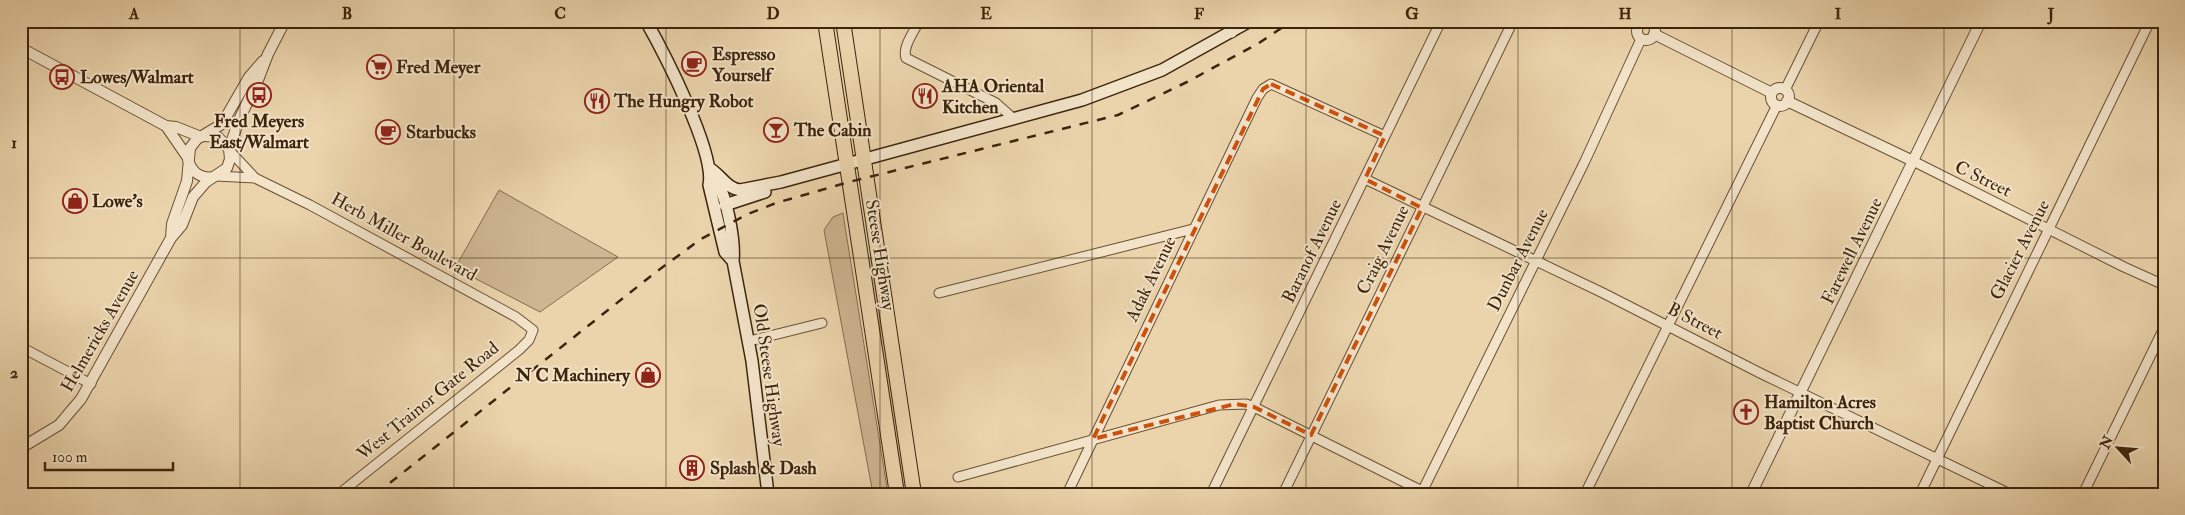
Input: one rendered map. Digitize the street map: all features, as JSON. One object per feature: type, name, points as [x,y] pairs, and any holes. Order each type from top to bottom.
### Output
[{"type":"highway","name":"Steese Highway","points":[[825,21],[897,494]]},
{"type":"highway","name":"Steese Highway","points":[[843,21],[914,494]]},
{"type":"main road","name":"Old Steese Highway","points":[[646,21],[676,78],[698,132],[710,176],[725,252],[732,261]]},
{"type":"main road","points":[[781,182],[771,190],[725,205],[719,200],[710,176],[717,172],[726,184],[734,189],[752,189],[847,165],[1082,100],[1162,70],[1232,33],[1250,21]]},
{"type":"main road","name":"Old Steese Highway","points":[[725,205],[734,248],[732,261],[749,341],[768,494]]},
{"type":"street","name":"Helmericks Avenue","points":[[21,448],[59,425],[81,399],[171,238],[182,225],[193,196],[206,182],[223,172],[229,164],[229,149],[268,54],[285,21]]},
{"type":"street","points":[[919,21],[904,54],[906,58],[996,103],[1014,118]]},
{"type":"street","points":[[1225,21],[1232,33]]},
{"type":"street","name":"Baranof Avenue","points":[[1211,494],[1441,21]]},
{"type":"street","name":"Craig Avenue","points":[[1283,494],[1513,21]]},
{"type":"street","points":[[1627,21],[1638,26]]},
{"type":"street","points":[[1785,90],[1818,21]]},
{"type":"street","name":"Farewell Avenue","points":[[1751,494],[1982,21]]},
{"type":"street","name":"Glacier Avenue","points":[[1920,494],[2150,21]]},
{"type":"street","points":[[1642,22],[1649,22],[1653,26],[1654,34],[1648,39],[1641,39],[1636,32],[1642,22]]},
{"type":"street","points":[[1654,34],[1772,93]]},
{"type":"street","name":"Dunbar Avenue","points":[[1424,493],[1641,39]]},
{"type":"street","name":"Herb Miller Boulevard","points":[[21,48],[166,126],[176,127],[202,137],[218,137],[255,178],[370,237],[516,317],[534,330]]},
{"type":"street","name":"Helmericks Avenue","points":[[171,238],[172,224],[187,181],[190,148],[202,137],[222,124],[249,77],[268,54]]},
{"type":"street","name":"Adak Avenue","points":[[1067,494],[1256,98],[1263,89],[1271,84],[1385,136]]},
{"type":"street","points":[[1776,89],[1785,90],[1788,96],[1784,104],[1777,105],[1772,102],[1772,93],[1776,89]]},
{"type":"street","name":"C Street","points":[[1787,101],[1914,161],[2124,267],[2164,285]]},
{"type":"street","points":[[1585,494],[1777,105]]},
{"type":"street","name":"Herb Miller Boulevard","points":[[166,126],[188,158],[195,172],[204,177],[255,178]]},
{"type":"street","name":"B Street","points":[[1365,179],[1668,325],[1801,393],[2010,494]]},
{"type":"street","points":[[939,293],[1193,229]]},
{"type":"street","points":[[749,341],[822,323]]},
{"type":"street","points":[[2083,494],[2164,328]]},
{"type":"street","name":"West Trainor Gate Road","points":[[339,494],[520,350],[529,340],[534,330]]},
{"type":"street","points":[[21,347],[91,384]]},
{"type":"street","points":[[958,477],[1219,405],[1246,404],[1424,493]]},
{"type":"highlighted area","points":[[1271,84],[1385,136],[1365,179],[1422,208],[1311,435],[1254,407],[1235,404],[1093,439],[1263,89]]},
{"type":"shaded area","points":[[499,190],[618,257],[540,312],[455,268]]},
{"type":"shaded area","points":[[843,213],[888,494],[873,494],[824,230],[833,217]]},
{"type":"shaded area","points":[[871,258],[908,494],[903,494],[867,259]]},
{"type":"railway","points":[[376,494],[656,272],[701,239],[748,214],[776,203],[849,182],[1118,115],[1187,82],[1259,43],[1292,21]]},
{"type":"place","name":"Espresso Yourself","points":[[694,64]]},
{"type":"place","name":"Fred Meyer","points":[[379,67]]},
{"type":"place","name":"Lowes/Walmart","points":[[62,77]]},
{"type":"place","name":"Fred Meyers East/Walmart","points":[[259,95]]},
{"type":"place","name":"AHA Oriental Kitchen","points":[[925,96]]},
{"type":"place","name":"The Hungry Robot","points":[[597,101]]},
{"type":"place","name":"The Cabin","points":[[776,130]]},
{"type":"place","name":"Starbucks","points":[[388,132]]},
{"type":"place","name":"Lowe's","points":[[75,201]]},
{"type":"place","name":"N C Machinery","points":[[648,375]]},
{"type":"place","name":"Hamilton Acres Baptist Church","points":[[1746,412]]},
{"type":"place","name":"Splash & Dash","points":[[692,468]]}]
